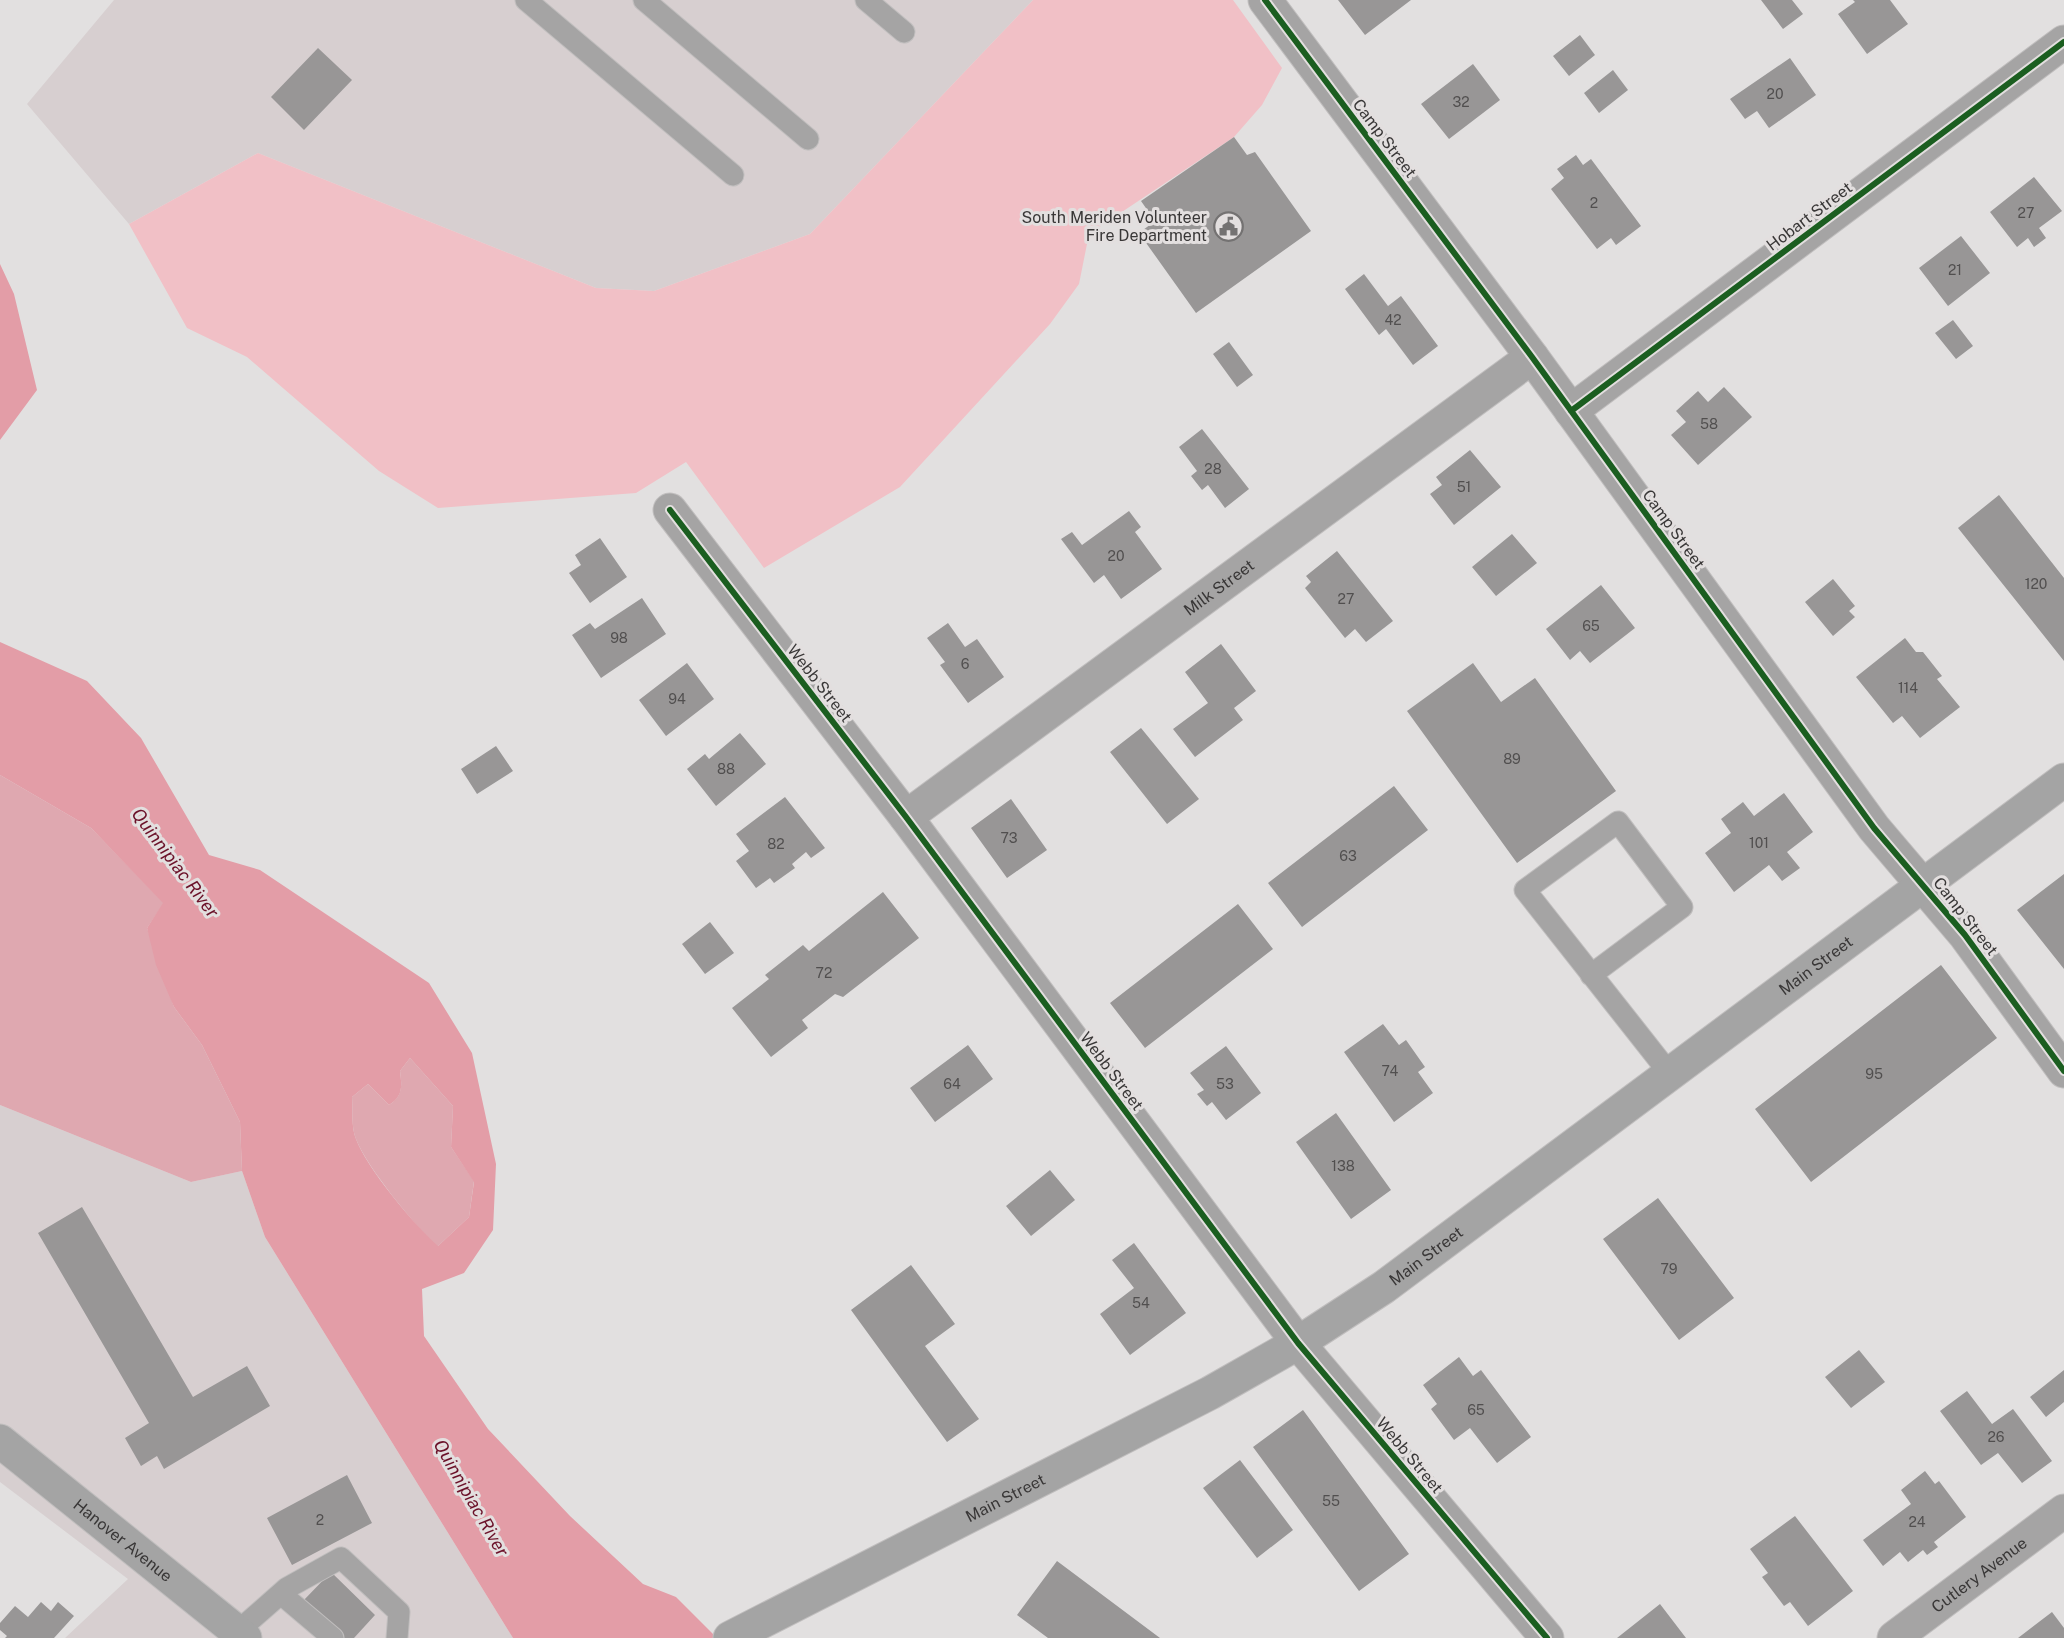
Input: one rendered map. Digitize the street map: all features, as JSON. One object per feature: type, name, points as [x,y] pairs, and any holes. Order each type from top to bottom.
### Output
[{"type":"main road","name":"Main Street","points":[[730,1638],[1108,1447],[1298,1343],[1384,1287],[2064,780]]},
{"type":"main road","name":"Hanover Avenue","points":[[0,1441],[241,1635]]},
{"type":"street","name":"Camp Street","points":[[1264,0],[1532,357],[1874,828],[1924,884],[1965,935],[2064,1071]]},
{"type":"street","name":"Hobart Street","points":[[1571,411],[2064,42]]},
{"type":"street","name":"Milk Street","points":[[906,817],[1532,357]]},
{"type":"street","name":"Webb Street","points":[[670,510],[906,817],[1298,1343],[1547,1638]]},
{"type":"street","name":"Cutlery Avenue","points":[[1894,1638],[2064,1511]]},
{"type":"lane","points":[[526,0],[734,175]]},
{"type":"lane","points":[[644,0],[808,139]]},
{"type":"lane","points":[[866,0],[904,32]]},
{"type":"lane","points":[[1591,975],[1682,907],[1618,822],[1525,890],[1591,975],[1670,1074]]},
{"type":"lane","points":[[241,1635],[280,1594],[341,1558],[399,1612],[397,1638]]},
{"type":"lane","points":[[280,1594],[333,1638]]},
{"type":"shaded area","points":[[114,0],[1033,0],[810,234],[654,291],[596,288],[258,153],[129,224],[27,104]]},
{"type":"shaded area","points":[[1033,0],[1233,0],[1282,68],[1262,105],[1234,137],[1089,234],[1079,284],[1050,324],[900,487],[764,568],[686,462],[636,493],[438,508],[379,471],[247,357],[187,328],[129,224],[258,153],[596,288],[654,291],[810,234]]},
{"type":"shaded area","points":[[0,775],[91,828],[164,903],[147,928],[174,1007],[202,1045],[240,1122],[242,1171],[191,1182],[0,1105]]},
{"type":"shaded area","points":[[410,1058],[453,1106],[451,1147],[474,1181],[469,1217],[437,1247],[405,1211],[370,1165],[353,1129],[352,1097],[368,1084],[389,1105],[394,1102],[401,1086],[400,1071]]},
{"type":"shaded area","points":[[0,1105],[191,1182],[242,1171],[265,1237],[513,1638],[65,1638],[128,1579],[0,1482]]},
{"type":"water","points":[[0,264],[14,294],[37,390],[0,440]]},
{"type":"water","name":"Quinnipiac River","points":[[0,642],[87,681],[141,738],[209,855],[260,870],[429,983],[472,1053],[496,1164],[493,1230],[464,1273],[422,1289],[424,1336],[488,1429],[570,1516],[643,1584],[676,1597],[717,1638],[513,1638],[265,1237],[242,1171],[240,1122],[202,1045],[174,1007],[156,965],[147,928],[163,903],[91,828],[0,775]],"holes":[[[410,1058],[453,1106],[451,1147],[474,1182],[469,1217],[438,1246],[392,1195],[361,1151],[353,1129],[352,1097],[368,1084],[389,1105],[394,1102],[401,1086],[400,1071]]]},
{"type":"building","points":[[1338,0],[1411,0],[1365,35]]},
{"type":"building","points":[[1761,0],[1792,0],[1803,14],[1783,29]]},
{"type":"building","points":[[1853,0],[1890,0],[1908,24],[1867,54],[1838,14],[1855,2]]},
{"type":"building","points":[[1580,35],[1595,55],[1569,76],[1553,56]]},
{"type":"building","points":[[318,48],[352,80],[304,130],[271,97]]},
{"type":"building","points":[[1790,58],[1816,95],[1769,128],[1757,111],[1745,119],[1730,99]]},
{"type":"building","points":[[1473,64],[1500,100],[1449,139],[1421,104]]},
{"type":"building","points":[[1613,70],[1628,90],[1599,113],[1584,93]]},
{"type":"building","name":"South Meriden Volunteer Fire Department","points":[[1234,137],[1247,155],[1255,152],[1311,231],[1196,313],[1139,233],[1155,221],[1141,201]]},
{"type":"building","points":[[1576,155],[1583,165],[1591,159],[1641,226],[1616,245],[1611,238],[1597,249],[1551,189],[1564,178],[1557,169]]},
{"type":"building","points":[[2034,177],[2062,211],[2039,228],[2046,238],[2034,247],[2028,238],[2017,247],[1990,212]]},
{"type":"building","points":[[1961,236],[1990,273],[1948,306],[1919,268]]},
{"type":"building","points":[[1364,274],[1388,306],[1401,296],[1438,346],[1413,365],[1386,329],[1379,335],[1345,289]]},
{"type":"building","points":[[1953,320],[1973,346],[1956,359],[1935,333]]},
{"type":"building","points":[[1229,342],[1253,375],[1237,387],[1213,354]]},
{"type":"building","points":[[1724,387],[1752,417],[1698,465],[1671,435],[1686,422],[1676,411],[1698,391],[1708,402]]},
{"type":"building","points":[[1202,429],[1249,489],[1225,508],[1208,485],[1202,490],[1191,476],[1197,471],[1179,447]]},
{"type":"building","points":[[1470,450],[1501,487],[1454,525],[1430,494],[1442,485],[1436,477]]},
{"type":"building","points":[[1999,495],[2064,578],[2064,661],[1958,528]]},
{"type":"building","points":[[1129,511],[1141,527],[1135,532],[1162,569],[1121,599],[1104,575],[1094,583],[1061,539],[1072,532],[1082,545]]},
{"type":"building","points":[[1512,534],[1537,563],[1496,596],[1472,567]]},
{"type":"building","points":[[600,538],[627,577],[590,603],[569,573],[581,565],[575,555]]},
{"type":"building","points":[[1337,551],[1393,621],[1366,642],[1355,629],[1345,638],[1305,588],[1311,582],[1306,576]]},
{"type":"building","points":[[1833,579],[1855,606],[1849,611],[1855,617],[1833,636],[1805,602]]},
{"type":"building","points":[[1601,585],[1635,628],[1590,663],[1580,651],[1570,660],[1546,629]]},
{"type":"building","points":[[642,598],[666,634],[601,678],[572,635],[590,623],[595,629]]},
{"type":"building","points":[[948,623],[965,647],[977,639],[1004,677],[968,703],[940,665],[945,662],[927,638]]},
{"type":"building","points":[[1905,638],[1916,652],[1923,652],[1942,676],[1937,679],[1960,707],[1920,738],[1902,716],[1893,723],[1856,677]]},
{"type":"building","points":[[1221,644],[1256,691],[1234,708],[1243,720],[1195,757],[1173,729],[1208,703],[1185,672]]},
{"type":"building","points":[[687,663],[714,699],[666,736],[639,700]]},
{"type":"building","points":[[1473,663],[1501,702],[1535,678],[1616,791],[1517,863],[1407,711]]},
{"type":"building","points":[[1141,728],[1199,799],[1167,824],[1110,752]]},
{"type":"building","points":[[740,733],[766,764],[716,806],[687,769],[705,754],[709,759]]},
{"type":"building","points":[[496,746],[513,771],[477,794],[461,769]]},
{"type":"building","points":[[1394,786],[1428,830],[1302,927],[1268,883]]},
{"type":"building","points":[[1784,793],[1813,832],[1787,852],[1800,868],[1782,881],[1769,865],[1734,892],[1705,853],[1731,833],[1721,819],[1743,802],[1754,816]]},
{"type":"building","points":[[785,797],[825,848],[811,858],[806,852],[792,864],[795,868],[774,883],[770,878],[756,888],[736,861],[749,851],[736,834]]},
{"type":"building","points":[[1011,799],[1047,850],[1007,878],[971,828]]},
{"type":"building","points":[[2064,874],[2064,969],[2017,910]]},
{"type":"building","points":[[883,892],[919,938],[843,997],[835,994],[802,1020],[808,1028],[771,1057],[732,1008],[769,979],[765,975],[803,945],[809,951]]},
{"type":"building","points":[[1238,904],[1273,949],[1145,1048],[1110,1003]]},
{"type":"building","points":[[710,922],[734,953],[705,974],[682,944]]},
{"type":"building","points":[[1941,965],[1997,1038],[1811,1182],[1755,1109]]},
{"type":"building","points":[[1383,1024],[1399,1045],[1406,1040],[1425,1067],[1418,1072],[1433,1093],[1394,1122],[1344,1052]]},
{"type":"building","points":[[968,1045],[993,1079],[935,1122],[910,1088]]},
{"type":"building","points":[[1226,1046],[1261,1093],[1226,1120],[1212,1102],[1207,1106],[1197,1094],[1204,1090],[1190,1073]]},
{"type":"building","points":[[1336,1113],[1391,1190],[1351,1219],[1296,1142]]},
{"type":"building","points":[[1050,1170],[1075,1200],[1031,1236],[1006,1206]]},
{"type":"building","points":[[1658,1198],[1734,1298],[1679,1340],[1603,1239]]},
{"type":"building","points":[[82,1207],[193,1397],[247,1366],[270,1406],[164,1469],[157,1456],[141,1466],[125,1438],[149,1423],[38,1233]]},
{"type":"building","points":[[1134,1243],[1186,1313],[1130,1355],[1100,1314],[1134,1288],[1112,1260]]},
{"type":"building","points":[[911,1265],[955,1324],[925,1346],[979,1419],[947,1442],[851,1310]]},
{"type":"building","points":[[1859,1350],[1885,1382],[1851,1408],[1825,1377]]},
{"type":"building","points":[[1459,1357],[1473,1376],[1481,1370],[1531,1437],[1497,1463],[1470,1428],[1454,1440],[1431,1409],[1437,1404],[1423,1385]]},
{"type":"building","points":[[2064,1370],[2064,1402],[2046,1417],[2030,1397]]},
{"type":"building","points":[[1967,1391],[1992,1424],[2013,1409],[2052,1461],[2022,1483],[1998,1453],[1981,1465],[1940,1411]]},
{"type":"building","points":[[1303,1410],[1409,1554],[1359,1591],[1253,1447]]},
{"type":"building","points":[[1240,1460],[1293,1530],[1257,1558],[1203,1488]]},
{"type":"building","points":[[1925,1471],[1935,1484],[1939,1481],[1966,1517],[1934,1542],[1938,1547],[1927,1555],[1923,1550],[1908,1562],[1900,1552],[1883,1566],[1863,1540],[1911,1504],[1901,1490]]},
{"type":"building","points":[[347,1475],[372,1523],[292,1565],[267,1518]]},
{"type":"building","points":[[1795,1516],[1853,1591],[1808,1626],[1790,1602],[1784,1606],[1762,1577],[1768,1573],[1750,1549]]},
{"type":"building","points":[[1057,1561],[1160,1638],[1048,1638],[1017,1615]]},
{"type":"building","points":[[331,1572],[375,1615],[354,1638],[341,1638],[303,1601]]},
{"type":"building","points":[[41,1602],[51,1611],[58,1602],[74,1616],[54,1638],[5,1638],[7,1636],[0,1630],[0,1623],[15,1606],[28,1617]]},
{"type":"building","points":[[1660,1604],[1686,1638],[1617,1638]]},
{"type":"building","points":[[2052,1612],[2064,1628],[2064,1638],[2018,1638]]},
{"type":"cycle path","points":[[1265,0],[1532,357],[1874,828],[1965,935],[2064,1071]]},
{"type":"cycle path","points":[[1571,411],[2064,42]]},
{"type":"cycle path","points":[[670,510],[906,817],[1298,1343],[1547,1638]]},
{"type":"place","name":"South Meriden Volunteer Fire Department","points":[[1228,226]]}]
